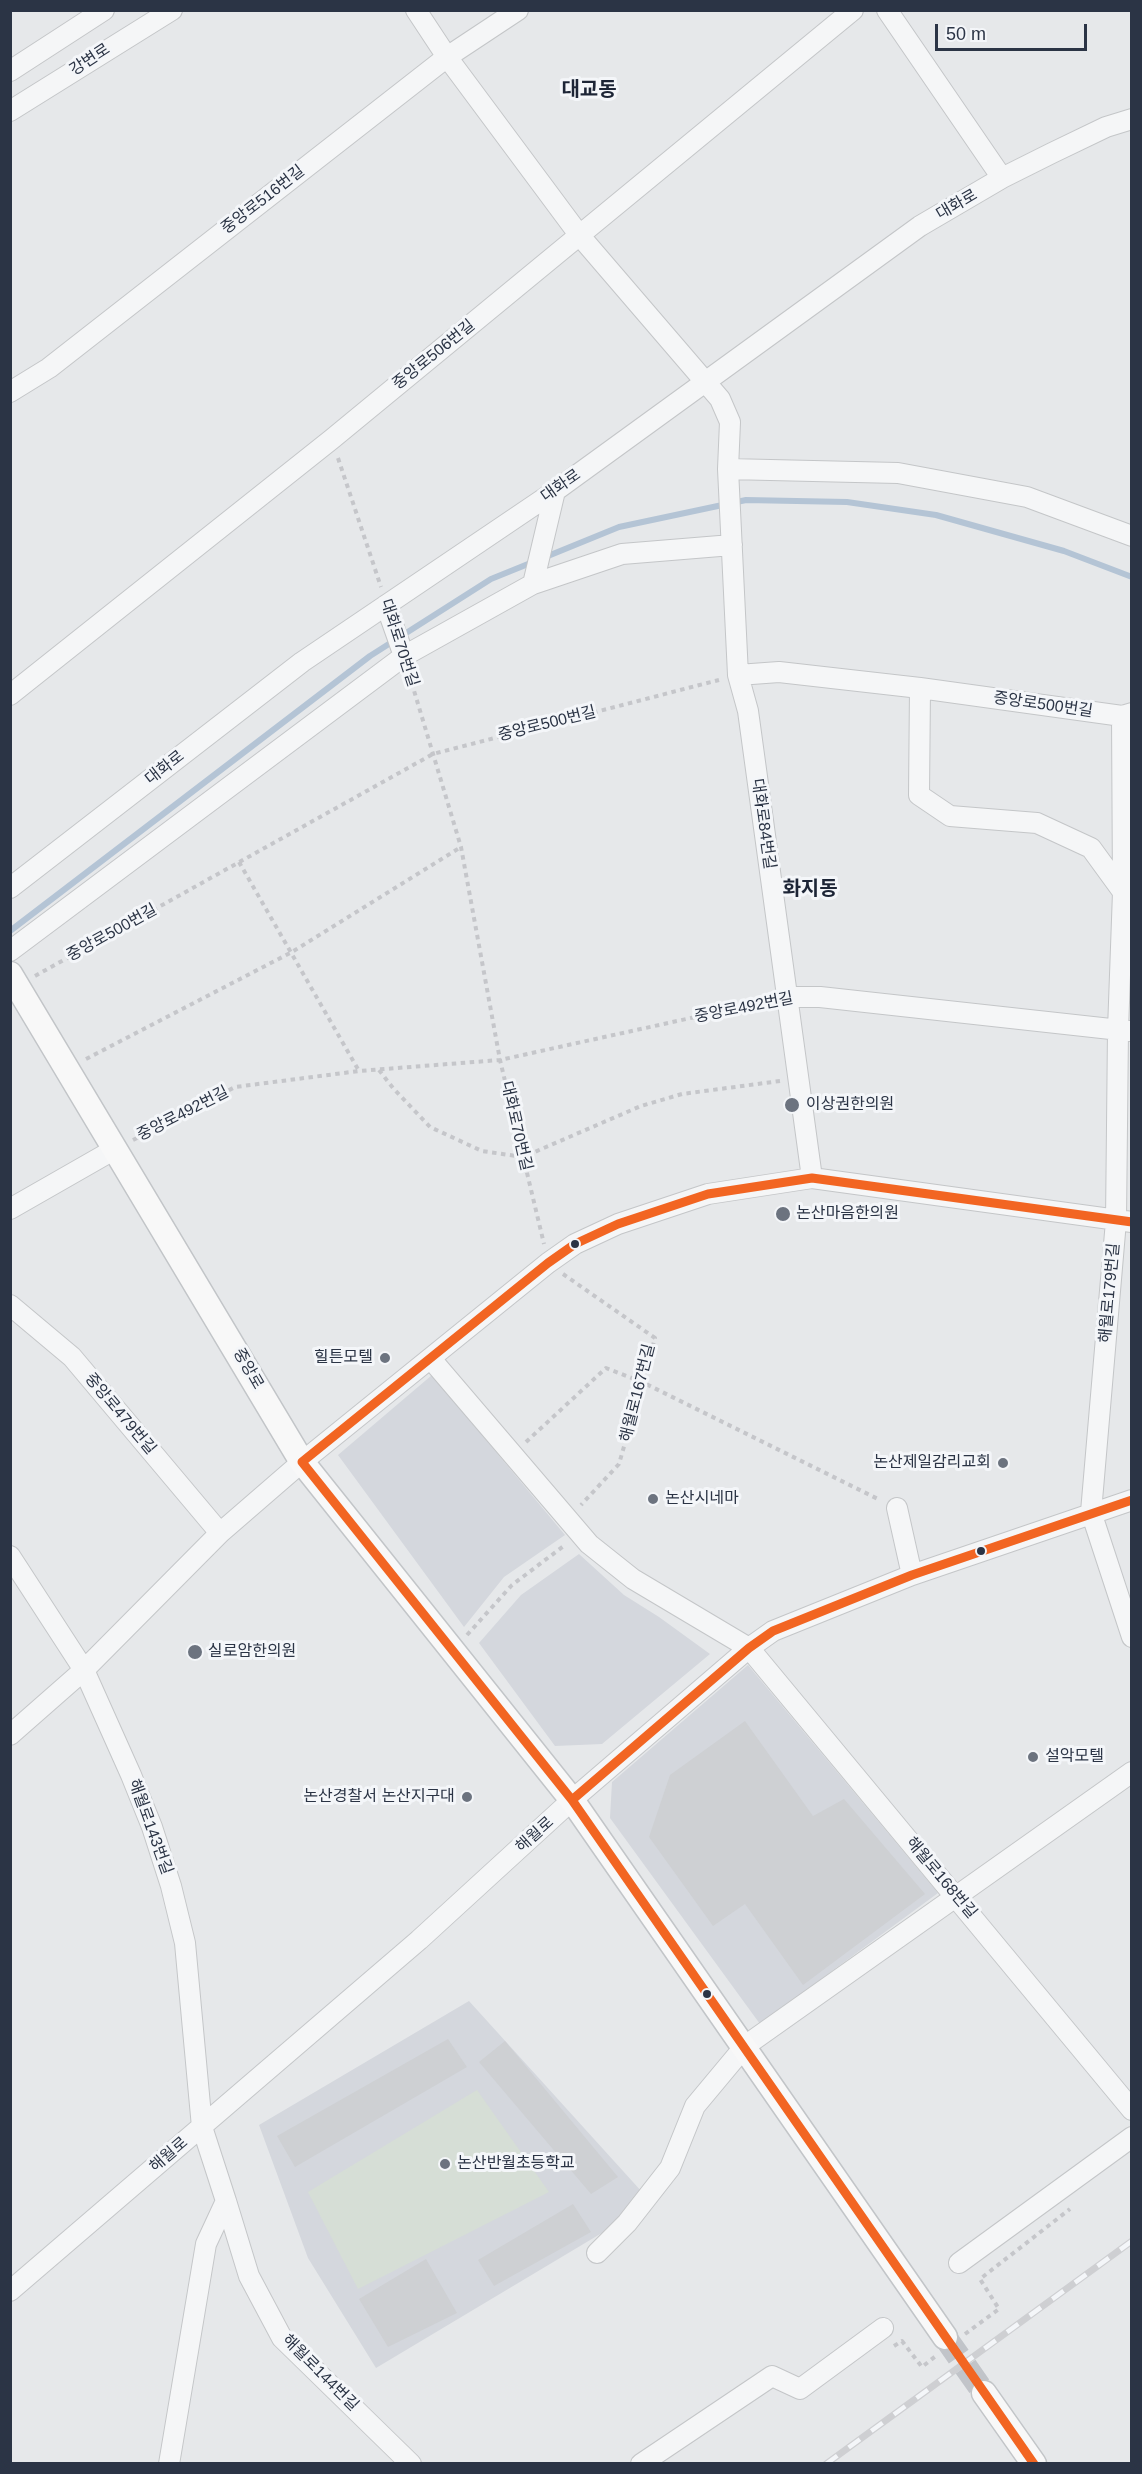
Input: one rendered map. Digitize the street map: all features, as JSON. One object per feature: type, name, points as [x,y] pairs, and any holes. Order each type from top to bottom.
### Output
[{"type":"main road","name":"중앙로","points":[[16,990],[68,1069],[302,1462],[572,1800],[945,2337]]},
{"type":"main road","points":[[984,2393],[1034,2463]]},
{"type":"street","name":"강변로","points":[[10,71],[104,10]]},
{"type":"street","name":"강변로","points":[[10,111],[172,10]]},
{"type":"street","name":"대화로84번길","points":[[416,10],[447,57],[580,236],[703,383],[720,399],[730,422],[728,469],[738,675],[748,711],[812,1178]]},
{"type":"street","name":"중앙로516번길","points":[[10,392],[49,368],[447,57],[518,10]]},
{"type":"street","name":"중앙로506번길","points":[[10,694],[332,439],[853,10]]},
{"type":"street","points":[[887,10],[1002,178]]},
{"type":"street","name":"대화로","points":[[10,888],[302,662],[555,491],[920,226],[1002,178],[1106,127],[1131,119]]},
{"type":"street","points":[[728,469],[898,473],[1027,497],[1131,536]]},
{"type":"street","points":[[533,584],[555,491]]},
{"type":"street","points":[[10,951],[404,656],[533,584],[622,554],[732,545]]},
{"type":"street","name":"대화로70번길","points":[[386,605],[404,656]]},
{"type":"street","name":"중앙로500번길","points":[[738,675],[779,672],[1127,715]]},
{"type":"street","points":[[920,688],[919,795],[950,816],[1037,823],[1091,848],[1123,892]]},
{"type":"street","name":"해월로179번길","points":[[1091,1512],[1124,1221],[1123,892],[1127,715]]},
{"type":"street","name":"중앙로492번길","points":[[786,998],[820,997],[1125,1031]]},
{"type":"street","points":[[10,1209],[115,1149]]},
{"type":"street","points":[[10,1735],[84,1670],[220,1533],[302,1462],[548,1263],[575,1244],[618,1224],[708,1194],[812,1178],[1124,1221]]},
{"type":"street","name":"중앙로479번길","points":[[10,1305],[72,1357],[220,1533]]},
{"type":"street","name":"해월로168번길","points":[[431,1359],[589,1544],[633,1579],[749,1648],[1131,2110]]},
{"type":"street","name":"해월로","points":[[10,2291],[419,1940],[572,1800],[749,1648],[773,1631],[912,1575],[1131,1500]]},
{"type":"street","points":[[897,1508],[912,1575]]},
{"type":"street","points":[[1091,1512],[1131,1637]]},
{"type":"street","name":"해월로143번길","points":[[10,1556],[84,1670],[152,1827],[171,1886],[185,1943],[202,2127]]},
{"type":"street","points":[[597,2253],[627,2223],[670,2168],[695,2106],[745,2046],[1131,1772]]},
{"type":"street","name":"해월로144번길","points":[[202,2127],[249,2276],[282,2338],[411,2463]]},
{"type":"street","points":[[959,2263],[1131,2138]]},
{"type":"street","points":[[169,2463],[206,2244],[226,2201]]},
{"type":"street","points":[[641,2463],[772,2376],[800,2389],[883,2328]]},
{"type":"path","name":"대화로70번길","points":[[332,439],[386,605]]},
{"type":"path","name":"대화로70번길","points":[[404,656],[461,848],[500,1059],[548,1263]]},
{"type":"path","name":"중앙로500번길","points":[[16,990],[433,753],[738,675]]},
{"type":"path","points":[[68,1069],[292,952],[461,848]]},
{"type":"path","points":[[238,862],[359,1071]]},
{"type":"path","name":"중앙로492번길","points":[[115,1149],[235,1087],[359,1071],[500,1059],[786,998]]},
{"type":"path","points":[[379,1069],[393,1088],[430,1127],[482,1151],[523,1157],[618,1114],[682,1094],[798,1079]]},
{"type":"path","name":"해월로167번길","points":[[548,1263],[655,1338],[620,1464],[568,1519]]},
{"type":"path","points":[[513,1455],[606,1368],[642,1382],[897,1508]]},
{"type":"path","points":[[453,1651],[512,1585],[581,1534]]},
{"type":"shaded area","points":[[432,1375],[565,1535],[504,1577],[464,1627],[338,1455]]},
{"type":"shaded area","points":[[579,1554],[624,1595],[710,1654],[602,1744],[555,1746],[479,1643],[521,1595]]},
{"type":"shaded area","points":[[748,1665],[938,1893],[760,2024],[610,1818],[612,1782]]},
{"type":"shaded area","name":"논산반월초등학교","points":[[469,2001],[652,2203],[376,2368],[308,2258],[259,2125]]},
{"type":"shaded area","points":[[477,2090],[549,2192],[358,2289],[308,2192]]},
{"type":"building","points":[[745,1721],[813,1816],[844,1799],[925,1894],[803,1985],[745,1904],[713,1926],[649,1837],[670,1775]]},
{"type":"building","points":[[448,2039],[467,2067],[295,2167],[277,2136]]},
{"type":"building","points":[[505,2041],[618,2177],[591,2194],[479,2062]]},
{"type":"building","points":[[573,2204],[591,2232],[494,2286],[478,2260]]},
{"type":"building","points":[[426,2259],[457,2313],[388,2347],[359,2299]]},
{"type":"waterway","points":[[543,558],[619,527],[746,500],[847,502],[936,515],[1064,551],[1132,577]]},
{"type":"waterway","points":[[10,931],[370,656],[491,579],[533,562]]},
{"type":"tunnel","points":[[945,2337],[984,2393]]},
{"type":"railway","points":[[826,2464],[1132,2241]]},
{"type":"transit line","points":[[1034,2464],[572,1800],[302,1462],[548,1263],[575,1244],[618,1224],[708,1194],[812,1178],[1132,1222]]},
{"type":"transit line","points":[[572,1800],[749,1648],[773,1631],[912,1575],[1132,1500]]},
{"type":"place","name":"이상권한의원","points":[[792,1105]]},
{"type":"place","name":"논산마음한의원","points":[[783,1214]]},
{"type":"place","name":"힐튼모텔","points":[[385,1358]]},
{"type":"place","name":"논산제일감리교회","points":[[1003,1463]]},
{"type":"place","name":"논산시네마","points":[[653,1499]]},
{"type":"place","name":"실로암한의원","points":[[195,1652]]},
{"type":"place","name":"설악모텔","points":[[1033,1757]]},
{"type":"place","name":"논산경찰서 논산지구대","points":[[467,1797]]},
{"type":"place","name":"논산반월초등학교","points":[[445,2164]]},
{"type":"district","name":"대교동","points":[[589,90]]},
{"type":"district","name":"화지동","points":[[810,889]]}]
